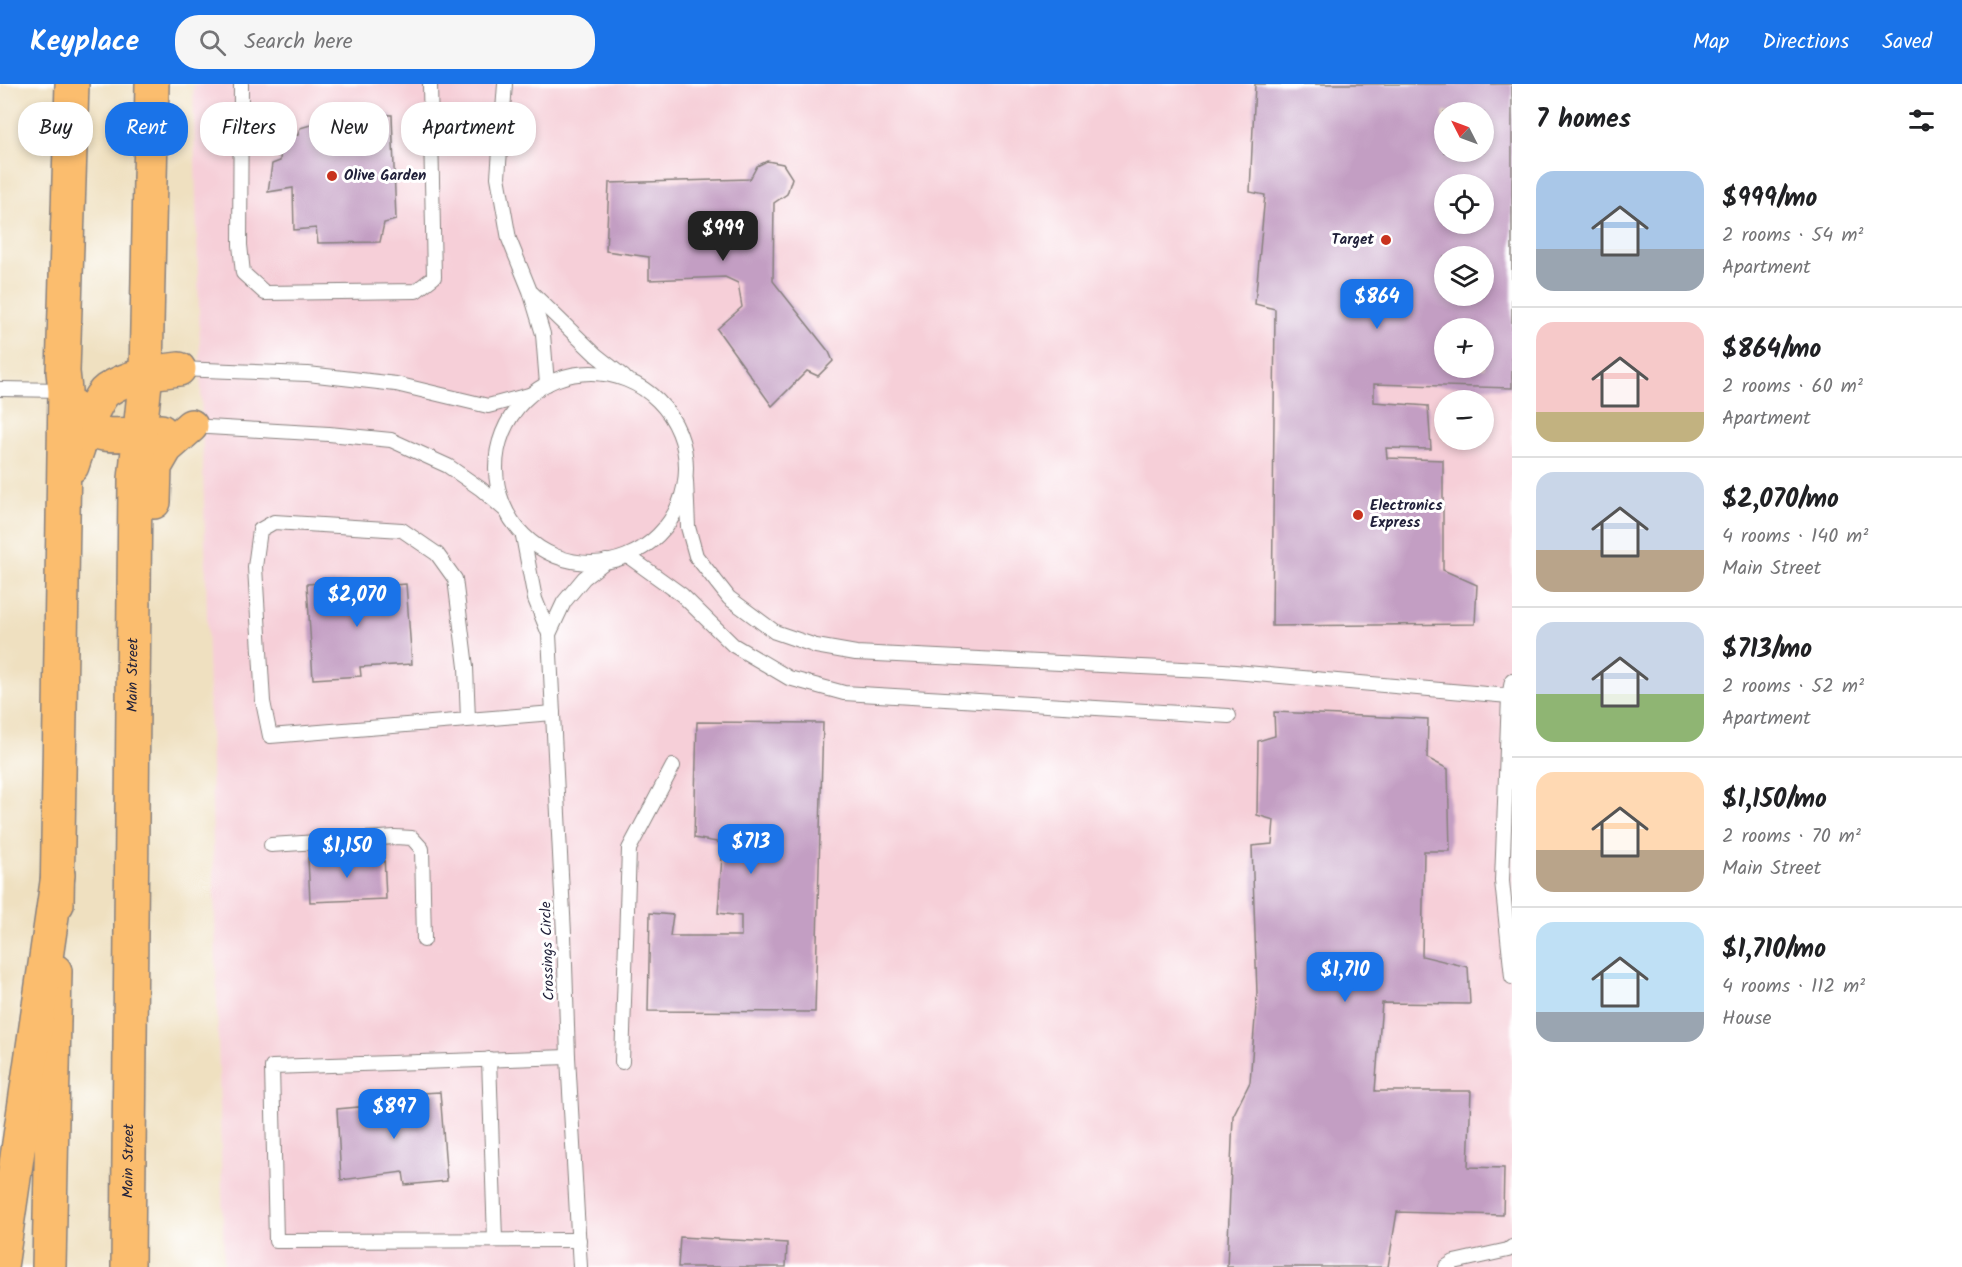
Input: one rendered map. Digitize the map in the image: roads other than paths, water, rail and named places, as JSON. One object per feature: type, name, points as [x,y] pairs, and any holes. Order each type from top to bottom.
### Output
[{"type":"main road","points":[[49,1267],[58,875],[65,390],[63,372],[72,84]]},
{"type":"main road","name":"Main Street","points":[[128,1267],[135,479],[146,373],[152,84]]},
{"type":"main road","points":[[147,306],[154,344],[163,360],[179,369]]},
{"type":"main road","points":[[63,492],[82,432],[105,391],[146,373],[179,369]]},
{"type":"main road","points":[[65,390],[78,415],[99,433],[139,434],[191,426]]},
{"type":"main road","points":[[131,941],[155,467],[166,448],[191,426]]},
{"type":"main road","points":[[1,1267],[58,875]]},
{"type":"lane","points":[[241,84],[240,245],[243,273],[265,293],[416,291],[434,277],[430,84]]},
{"type":"lane","points":[[505,84],[498,177],[509,239],[530,291],[543,334],[547,384]]},
{"type":"lane","points":[[530,291],[588,347],[626,378],[657,398],[677,425],[685,448],[688,526],[696,556],[729,598],[775,632],[816,646],[856,653],[1223,670],[1509,696]]},
{"type":"lane","points":[[179,369],[308,374],[396,384],[488,406],[529,395],[547,384],[593,372],[626,378]]},
{"type":"lane","points":[[0,389],[65,390]]},
{"type":"lane","points":[[504,509],[496,484],[496,450],[508,421],[529,395]]},
{"type":"lane","points":[[191,426],[391,440],[448,465],[504,509],[523,536],[554,556],[586,564],[628,556],[654,540],[675,514],[686,481]]},
{"type":"lane","points":[[468,720],[466,667],[455,579],[437,554],[402,530],[274,522],[260,530],[255,567],[263,702],[270,736],[468,720],[553,713]]},
{"type":"lane","points":[[523,536],[535,599],[549,634]]},
{"type":"lane","points":[[628,556],[682,595],[733,645],[789,678],[844,693],[1229,716]]},
{"type":"lane","points":[[549,634],[564,602],[585,578],[607,560]]},
{"type":"lane","name":"Crossings Circle","points":[[549,634],[580,1267]]},
{"type":"lane","points":[[1512,681],[1509,696],[1502,881],[1512,977]]},
{"type":"lane","points":[[622,1062],[629,849],[673,766]]},
{"type":"lane","points":[[271,845],[395,837],[412,838],[422,849],[424,940]]},
{"type":"lane","points":[[568,1058],[272,1067],[276,1241],[579,1240]]},
{"type":"lane","points":[[489,1059],[495,1240]]},
{"type":"lane","points":[[1446,1267],[1454,1262],[1508,1250],[1512,1247]]},
{"type":"place","name":"Olive Garden","points":[[332,176]]},
{"type":"place","name":"Target","points":[[1386,240]]},
{"type":"place","name":"Electronics Express","points":[[1358,515]]}]
